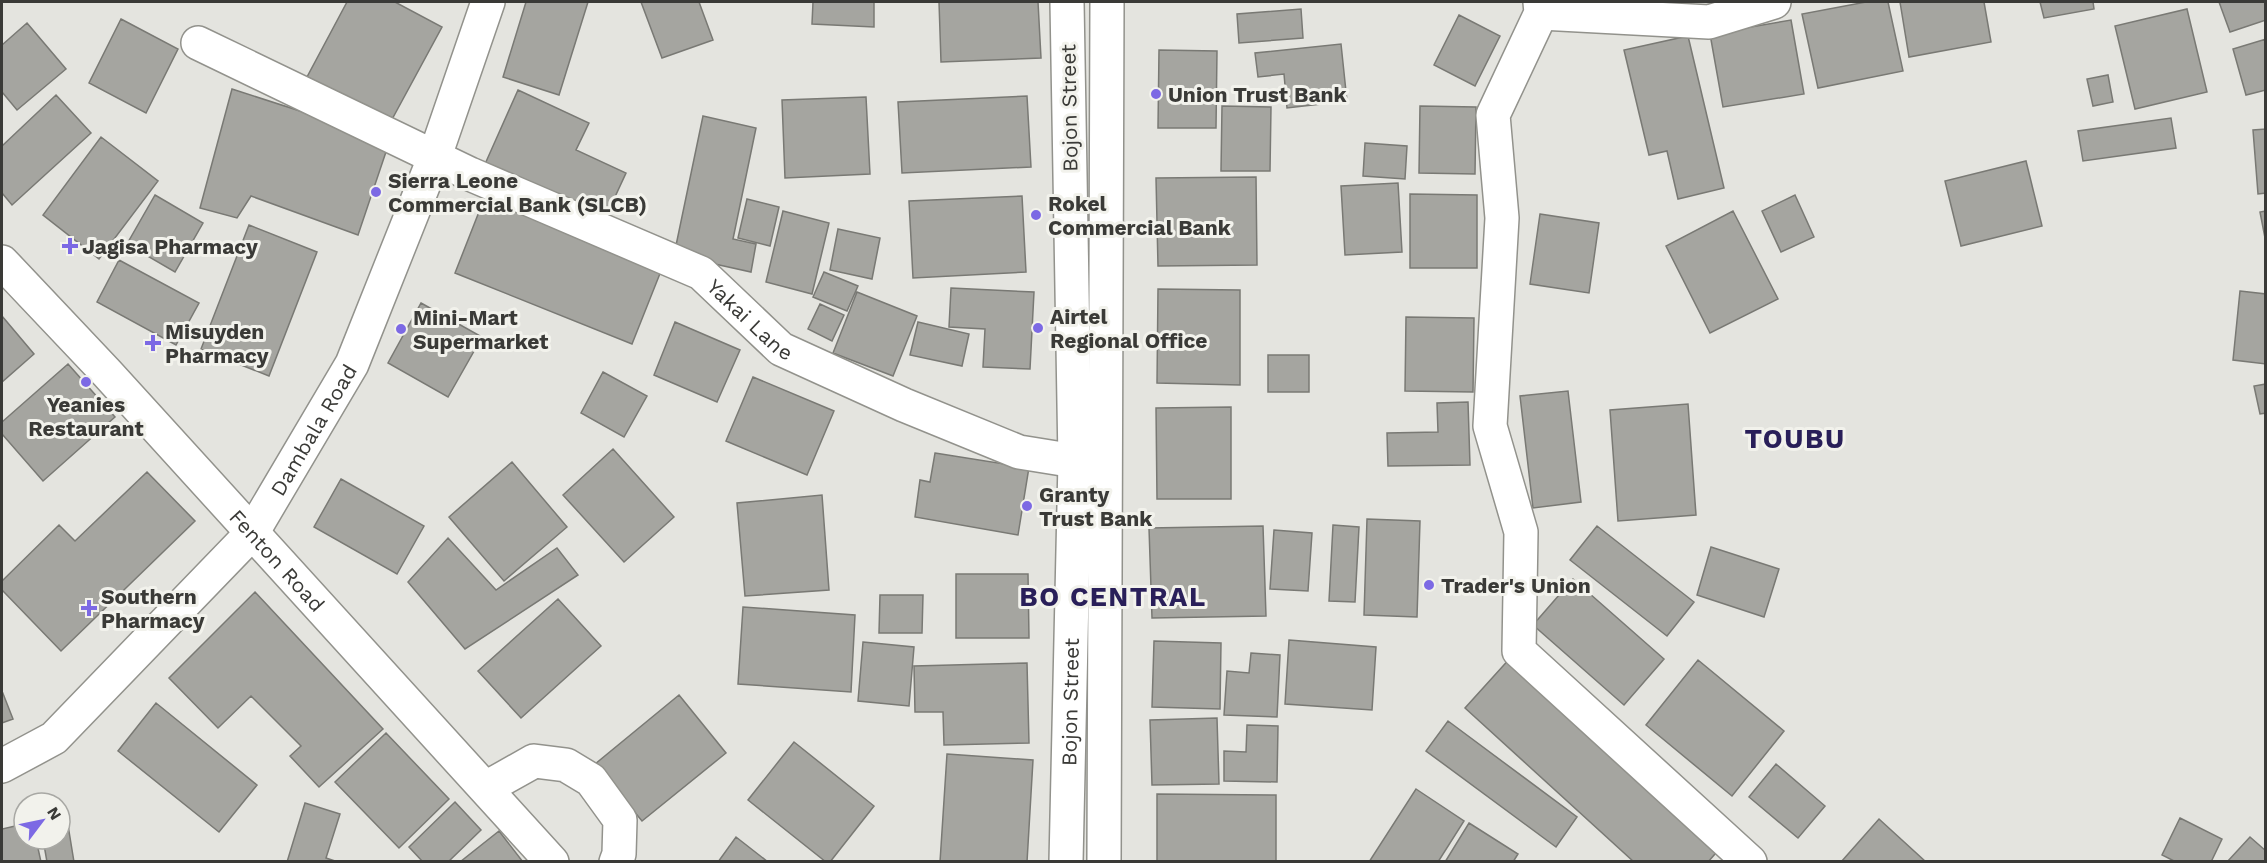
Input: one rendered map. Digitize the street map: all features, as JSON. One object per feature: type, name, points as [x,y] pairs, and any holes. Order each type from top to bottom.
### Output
[{"type":"street","name":"Dambala Road","points":[[2,766],[54,738],[252,533],[352,364],[435,156],[488,2]]},
{"type":"street","name":"Bojon Street","points":[[1066,861],[1075,461],[1067,2]]},
{"type":"street","name":"Bojon Street","points":[[1104,861],[1107,2]]},
{"type":"street","points":[[1750,861],[1519,651],[1521,532],[1490,426],[1502,218],[1493,115],[1540,7],[1709,22],[1774,2]]},
{"type":"street","name":"Yakai Lane","points":[[198,43],[470,174],[701,273],[781,349],[904,405],[1019,452],[1075,461]]},
{"type":"street","name":"Fenton Road","points":[[2,262],[107,372],[552,861]]},
{"type":"street","points":[[486,788],[534,761],[566,765],[591,780],[620,820],[619,854],[616,861]]},
{"type":"building","points":[[347,2],[395,2],[442,27],[390,123],[307,77]]},
{"type":"building","points":[[526,2],[588,2],[559,95],[503,77]]},
{"type":"building","points":[[641,2],[699,2],[713,40],[662,58]]},
{"type":"building","points":[[813,2],[874,2],[874,27],[812,24]]},
{"type":"building","points":[[939,2],[1038,2],[1041,58],[941,62]]},
{"type":"building","points":[[1866,2],[1888,2],[1903,71],[1818,88],[1802,14]]},
{"type":"building","points":[[1900,2],[1984,2],[1991,42],[1909,57]]},
{"type":"building","points":[[2040,2],[2093,2],[2094,9],[2044,18]]},
{"type":"building","points":[[2219,2],[2266,2],[2266,20],[2230,32]]},
{"type":"building","points":[[1301,9],[1303,38],[1239,43],[1237,14]]},
{"type":"building","points":[[2187,9],[2207,92],[2135,109],[2115,26]]},
{"type":"building","points":[[1459,15],[1500,36],[1475,86],[1434,65]]},
{"type":"building","points":[[121,19],[178,49],[146,113],[89,83]]},
{"type":"building","points":[[1791,20],[1804,94],[1723,107],[1710,34]]},
{"type":"building","points":[[27,23],[66,69],[17,110],[2,92],[2,45]]},
{"type":"building","points":[[1688,36],[1724,188],[1678,199],[1667,151],[1649,155],[1624,50]]},
{"type":"building","points":[[2266,39],[2266,90],[2246,95],[2233,49]]},
{"type":"building","points":[[1341,44],[1347,101],[1287,108],[1284,74],[1258,77],[1255,53]]},
{"type":"building","points":[[1159,50],[1217,51],[1216,128],[1158,128]]},
{"type":"building","points":[[2108,75],[2113,102],[2093,106],[2087,79]]},
{"type":"building","points":[[232,89],[390,140],[358,235],[251,196],[237,218],[200,208]]},
{"type":"building","points":[[518,90],[589,123],[576,150],[626,173],[601,227],[481,173]]},
{"type":"building","points":[[56,95],[91,133],[12,205],[2,193],[2,146]]},
{"type":"building","points":[[1027,96],[1031,167],[902,173],[898,102]]},
{"type":"building","points":[[866,97],[870,174],[785,178],[782,100]]},
{"type":"building","points":[[1222,106],[1271,107],[1270,171],[1221,171]]},
{"type":"building","points":[[1420,106],[1476,107],[1475,174],[1419,173]]},
{"type":"building","points":[[703,116],[756,128],[733,239],[756,244],[751,272],[674,255]]},
{"type":"building","points":[[2171,118],[2176,148],[2083,161],[2078,131]]},
{"type":"building","points":[[2266,129],[2266,193],[2258,194],[2253,130]]},
{"type":"building","points":[[101,137],[158,181],[99,259],[43,215]]},
{"type":"building","points":[[1365,143],[1407,146],[1405,179],[1363,176]]},
{"type":"building","points":[[2026,161],[2042,226],[1961,246],[1945,181]]},
{"type":"building","points":[[1256,177],[1257,265],[1158,266],[1156,178]]},
{"type":"building","points":[[1398,183],[1402,252],[1345,255],[1341,186]]},
{"type":"building","points":[[486,194],[663,266],[632,344],[455,273]]},
{"type":"building","points":[[1410,194],[1477,195],[1477,268],[1410,268]]},
{"type":"building","points":[[155,195],[203,223],[175,272],[127,244]]},
{"type":"building","points":[[1795,195],[1814,237],[1781,252],[1762,211]]},
{"type":"building","points":[[1022,196],[1026,272],[913,278],[909,201]]},
{"type":"building","points":[[747,199],[779,207],[770,246],[738,238]]},
{"type":"building","points":[[783,211],[829,223],[812,294],[766,282]]},
{"type":"building","points":[[1733,211],[1778,299],[1710,333],[1666,246]]},
{"type":"building","points":[[2266,211],[2266,243],[2260,212]]},
{"type":"building","points":[[1540,214],[1599,223],[1589,293],[1530,284]]},
{"type":"building","points":[[249,225],[317,252],[269,376],[201,349]]},
{"type":"building","points":[[838,229],[880,238],[872,279],[830,270]]},
{"type":"building","points":[[119,260],[199,303],[176,345],[97,302]]},
{"type":"building","points":[[824,272],[858,286],[847,311],[813,297]]},
{"type":"building","points":[[951,288],[1034,292],[1030,369],[983,367],[985,329],[949,327]]},
{"type":"building","points":[[1158,289],[1240,290],[1240,385],[1157,383]]},
{"type":"building","points":[[2240,291],[2266,294],[2266,364],[2233,360]]},
{"type":"building","points":[[857,292],[917,316],[893,376],[833,353]]},
{"type":"building","points":[[421,303],[482,337],[448,397],[388,363]]},
{"type":"building","points":[[820,304],[844,315],[832,341],[808,329]]},
{"type":"building","points":[[2,316],[34,354],[2,382]]},
{"type":"building","points":[[1406,317],[1474,318],[1473,392],[1405,391]]},
{"type":"building","points":[[675,322],[740,350],[717,402],[654,375]]},
{"type":"building","points":[[918,322],[969,334],[962,366],[910,355]]},
{"type":"building","points":[[1268,355],[1309,355],[1309,392],[1268,392]]},
{"type":"building","points":[[68,364],[115,417],[43,481],[2,434],[2,422]]},
{"type":"building","points":[[603,372],[647,396],[624,437],[581,413]]},
{"type":"building","points":[[753,377],[834,411],[807,475],[726,441]]},
{"type":"building","points":[[2266,384],[2266,413],[2260,414],[2254,386]]},
{"type":"building","points":[[1568,391],[1581,502],[1533,508],[1520,396]]},
{"type":"building","points":[[1468,402],[1470,465],[1388,466],[1387,433],[1438,432],[1437,403]]},
{"type":"building","points":[[1688,404],[1696,515],[1618,521],[1610,410]]},
{"type":"building","points":[[1231,407],[1231,499],[1157,499],[1156,408]]},
{"type":"building","points":[[613,449],[674,517],[624,562],[563,495]]},
{"type":"building","points":[[935,453],[1004,464],[1005,457],[1030,461],[1018,535],[915,517],[920,480],[930,482]]},
{"type":"building","points":[[512,462],[567,527],[504,581],[449,517]]},
{"type":"building","points":[[147,472],[195,521],[61,651],[2,590],[2,581],[59,525],[75,541]]},
{"type":"building","points":[[341,479],[424,526],[397,574],[314,527]]},
{"type":"building","points":[[822,495],[829,590],[745,596],[737,503]]},
{"type":"building","points":[[1367,519],[1420,521],[1417,617],[1364,615]]},
{"type":"building","points":[[1333,525],[1359,527],[1355,602],[1329,601]]},
{"type":"building","points":[[1263,526],[1266,616],[1152,618],[1149,528]]},
{"type":"building","points":[[1597,526],[1694,602],[1667,636],[1570,560]]},
{"type":"building","points":[[1274,530],[1312,533],[1308,591],[1270,589]]},
{"type":"building","points":[[448,538],[496,590],[557,548],[578,575],[465,649],[408,582]]},
{"type":"building","points":[[1711,547],[1779,569],[1764,617],[1697,595]]},
{"type":"building","points":[[956,574],[1028,574],[1029,638],[956,638]]},
{"type":"building","points":[[1573,579],[1664,659],[1624,705],[1533,625]]},
{"type":"building","points":[[255,592],[383,729],[319,787],[290,756],[301,746],[251,696],[218,728],[169,678]]},
{"type":"building","points":[[880,595],[923,595],[922,633],[879,633]]},
{"type":"building","points":[[558,599],[601,646],[521,718],[478,671]]},
{"type":"building","points":[[743,607],[855,615],[851,692],[738,684]]},
{"type":"building","points":[[1289,640],[1376,647],[1372,710],[1285,704]]},
{"type":"building","points":[[1154,641],[1221,643],[1220,709],[1152,707]]},
{"type":"building","points":[[863,642],[914,647],[909,706],[858,701]]},
{"type":"building","points":[[1251,653],[1280,655],[1277,717],[1224,715],[1227,671],[1249,673]]},
{"type":"building","points":[[1512,656],[1722,846],[1708,862],[1634,862],[1465,708]]},
{"type":"building","points":[[1698,660],[1784,731],[1732,796],[1646,725]]},
{"type":"building","points":[[1027,663],[1029,743],[944,745],[943,712],[915,712],[914,666]]},
{"type":"building","points":[[2,691],[13,719],[2,723]]},
{"type":"building","points":[[679,695],[726,753],[642,821],[595,764]]},
{"type":"building","points":[[156,703],[257,785],[219,832],[118,751]]},
{"type":"building","points":[[1217,718],[1219,784],[1152,785],[1150,720]]},
{"type":"building","points":[[1448,721],[1577,817],[1556,847],[1426,751]]},
{"type":"building","points":[[1247,725],[1278,726],[1277,782],[1224,781],[1224,751],[1246,752]]},
{"type":"building","points":[[386,733],[449,799],[399,848],[335,782]]},
{"type":"building","points":[[794,742],[874,806],[830,862],[826,862],[748,800]]},
{"type":"building","points":[[947,754],[1033,760],[1027,862],[940,862]]},
{"type":"building","points":[[1776,764],[1825,806],[1798,838],[1749,797]]},
{"type":"building","points":[[1416,789],[1464,821],[1438,862],[1369,862]]},
{"type":"building","points":[[1157,794],[1276,795],[1276,862],[1157,862]]},
{"type":"building","points":[[455,802],[481,830],[448,862],[423,862],[409,847]]},
{"type":"building","points":[[305,803],[340,814],[326,858],[338,862],[287,862]]},
{"type":"building","points":[[2180,818],[2222,839],[2211,862],[2176,862],[2162,855]]},
{"type":"building","points":[[1879,819],[1926,862],[1841,862]]},
{"type":"building","points":[[1469,823],[1518,854],[1513,862],[1445,862]]},
{"type":"building","points":[[12,827],[12,851],[39,851],[41,862],[2,862],[2,829]]},
{"type":"building","points":[[499,831],[523,862],[460,862]]},
{"type":"building","points":[[736,837],[768,862],[718,862]]},
{"type":"building","points":[[2250,837],[2266,851],[2266,862],[2227,862]]},
{"type":"building","points":[[72,850],[74,862],[47,862],[45,851]]},
{"type":"place","name":"Union Trust Bank","points":[[1156,94]]},
{"type":"place","name":"Sierra Leone Commercial Bank (SLCB)","points":[[376,192]]},
{"type":"place","name":"Rokel Commercial Bank","points":[[1036,215]]},
{"type":"place","name":"Jagisa Pharmacy","points":[[70,246]]},
{"type":"place","name":"Airtel Regional Office","points":[[1038,328]]},
{"type":"place","name":"Mini-Mart Supermarket","points":[[401,329]]},
{"type":"place","name":"Misuyden Pharmacy","points":[[153,343]]},
{"type":"place","name":"Yeanies Restaurant","points":[[86,382]]},
{"type":"place","name":"Granty Trust Bank","points":[[1027,506]]},
{"type":"place","name":"Trader's Union","points":[[1429,585]]},
{"type":"place","name":"Southern Pharmacy","points":[[89,608]]},
{"type":"district","name":"TOUBU","points":[[1795,439]]},
{"type":"district","name":"BO CENTRAL","points":[[1113,597]]}]
